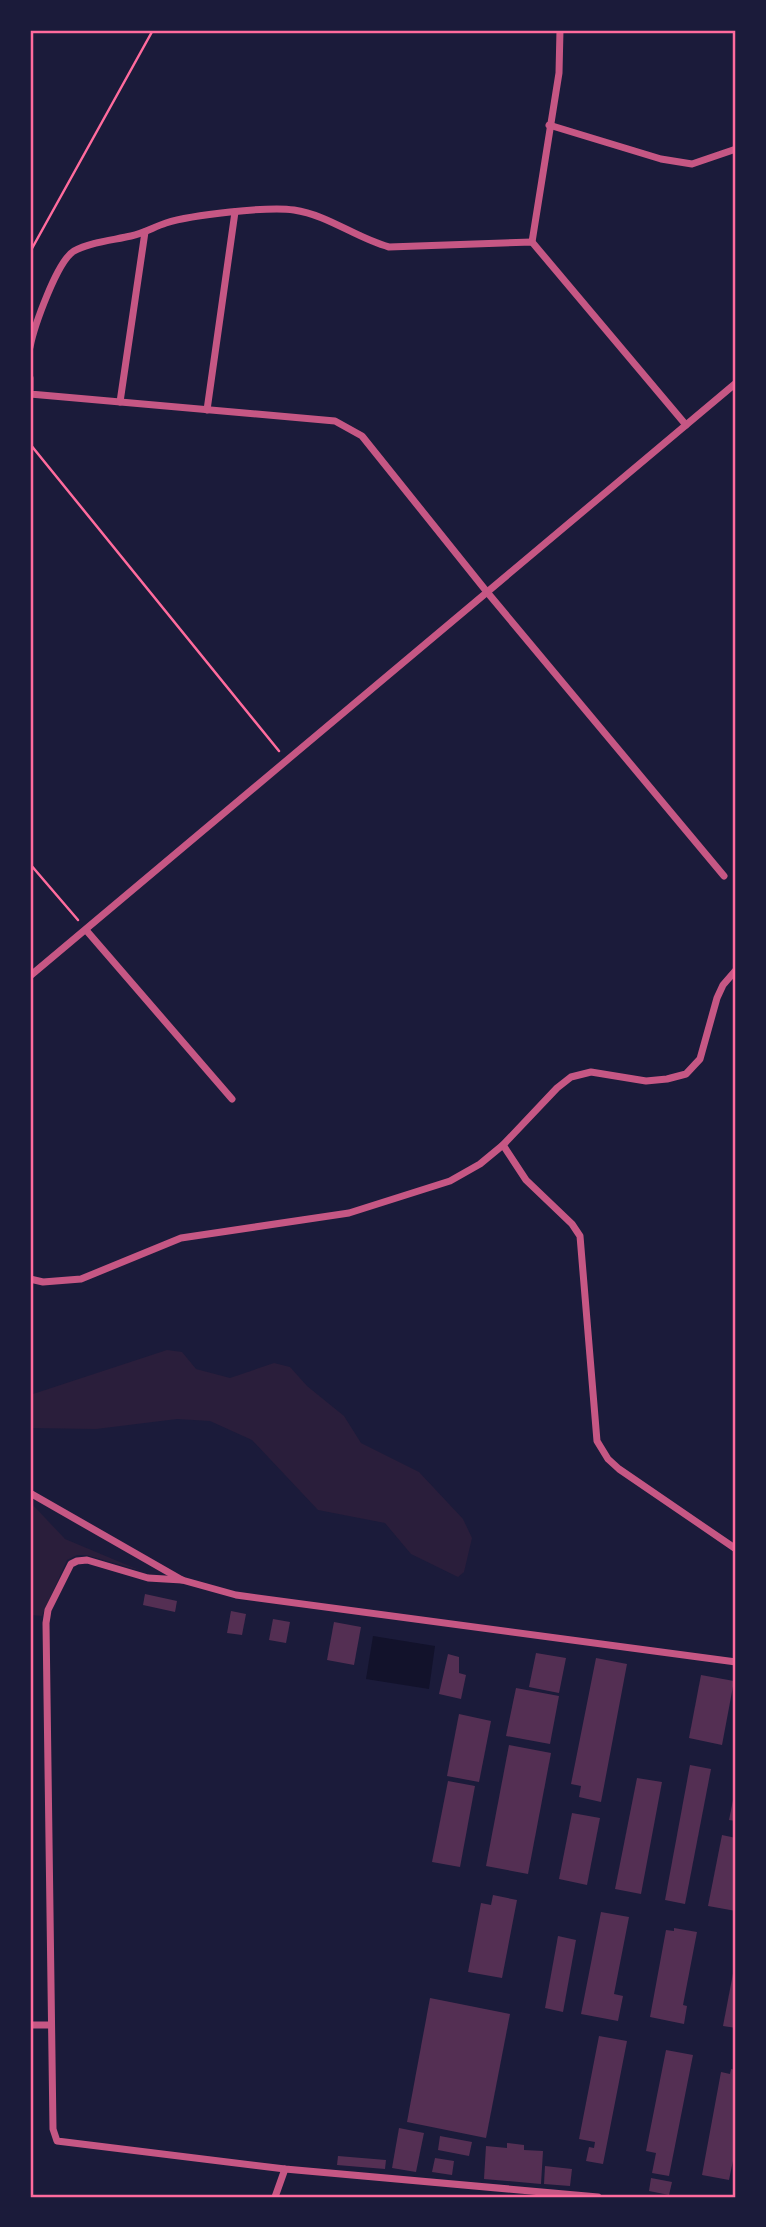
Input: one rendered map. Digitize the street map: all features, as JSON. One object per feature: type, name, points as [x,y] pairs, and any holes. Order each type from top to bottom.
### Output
[{"type":"street","points":[[561,30],[559,73],[531,242],[686,425]]},
{"type":"street","points":[[549,125],[661,159],[692,164],[736,149]]},
{"type":"street","points":[[30,347],[34,326],[63,264],[73,252],[145,232],[167,223],[235,212],[295,210],[389,247],[531,242]]},
{"type":"street","points":[[207,410],[235,212]]},
{"type":"street","points":[[120,402],[145,232]]},
{"type":"street","points":[[30,378],[30,394],[335,421],[362,436],[487,592],[724,876]]},
{"type":"street","points":[[30,976],[736,383]]},
{"type":"street","points":[[86,930],[232,1099]]},
{"type":"street","points":[[30,1279],[43,1282],[81,1279],[181,1238],[322,1219],[378,1206],[450,1181],[480,1164],[571,1077],[591,1072],[646,1081],[686,1074],[700,1059],[717,998],[723,985],[736,970]]},
{"type":"street","points":[[503,1144],[526,1180],[572,1224],[580,1236],[597,1441],[608,1460],[619,1469],[736,1549]]},
{"type":"street","points":[[30,1493],[182,1580]]},
{"type":"street","points":[[598,2197],[285,2169],[57,2141],[53,2129],[51,2025],[48,1610],[71,1564],[87,1560],[148,1578],[182,1580],[236,1595],[736,1662]]},
{"type":"street","points":[[30,2025],[51,2025]]},
{"type":"street","points":[[275,2197],[285,2169]]},
{"type":"path","points":[[30,252],[153,30]]},
{"type":"path","points":[[30,444],[287,761]]},
{"type":"path","points":[[30,864],[86,930]]},
{"type":"shaded area","points":[[167,1350],[182,1352],[196,1369],[230,1378],[274,1363],[290,1367],[307,1386],[344,1416],[361,1443],[419,1472],[463,1519],[472,1538],[464,1572],[458,1577],[411,1554],[385,1523],[318,1510],[252,1440],[210,1421],[177,1419],[96,1429],[30,1428],[30,1395]]},
{"type":"shaded area","points":[[30,1502],[65,1539],[139,1570],[86,1555],[77,1555],[67,1560],[42,1616],[30,1615]]},
{"type":"shaded area","points":[[373,1636],[435,1646],[429,1689],[366,1679]]},
{"type":"building","points":[[145,1594],[177,1601],[175,1612],[143,1605]]},
{"type":"building","points":[[231,1611],[246,1614],[242,1635],[227,1633]]},
{"type":"building","points":[[273,1619],[290,1622],[286,1643],[269,1640]]},
{"type":"building","points":[[334,1622],[361,1627],[354,1665],[327,1660]]},
{"type":"building","points":[[536,1653],[566,1658],[559,1693],[529,1687]]},
{"type":"building","points":[[448,1654],[459,1657],[459,1673],[466,1675],[461,1699],[439,1694]]},
{"type":"building","points":[[596,1658],[627,1664],[601,1802],[579,1797],[581,1786],[571,1784]]},
{"type":"building","points":[[701,1675],[734,1681],[722,1745],[689,1738]]},
{"type":"building","points":[[516,1688],[559,1696],[550,1744],[506,1736]]},
{"type":"building","points":[[459,1714],[491,1721],[479,1782],[447,1776]]},
{"type":"building","points":[[509,1745],[551,1753],[528,1874],[486,1866]]},
{"type":"building","points":[[690,1765],[711,1769],[685,1904],[665,1900]]},
{"type":"building","points":[[637,1778],[662,1782],[641,1894],[615,1889]]},
{"type":"building","points":[[448,1781],[475,1786],[460,1867],[432,1862]]},
{"type":"building","points":[[736,1790],[736,1821],[729,1820]]},
{"type":"building","points":[[572,1813],[600,1818],[587,1885],[559,1879]]},
{"type":"building","points":[[722,1835],[736,1838],[736,1911],[708,1906]]},
{"type":"building","points":[[493,1895],[517,1900],[502,1978],[468,1972],[481,1903],[491,1905]]},
{"type":"building","points":[[601,1912],[629,1917],[614,1994],[623,1996],[618,2021],[581,2014]]},
{"type":"building","points":[[674,1928],[697,1932],[683,2005],[687,2006],[684,2024],[650,2017],[666,1930],[674,1931]]},
{"type":"building","points":[[558,1936],[576,1940],[563,2012],[545,2008]]},
{"type":"building","points":[[736,1964],[736,2028],[723,2026]]},
{"type":"building","points":[[430,1998],[510,2014],[486,2138],[407,2122]]},
{"type":"building","points":[[599,2036],[627,2041],[603,2164],[586,2161],[589,2147],[594,2148],[595,2142],[579,2139]]},
{"type":"building","points":[[666,2050],[693,2055],[669,2176],[652,2173],[656,2153],[646,2151]]},
{"type":"building","points":[[731,2069],[736,2070],[736,2146],[729,2180],[702,2175],[721,2072],[730,2074]]},
{"type":"building","points":[[399,2128],[424,2133],[416,2172],[392,2168]]},
{"type":"building","points":[[440,2136],[472,2142],[469,2156],[438,2150]]},
{"type":"building","points":[[507,2143],[524,2145],[524,2150],[543,2151],[541,2184],[484,2179],[486,2146],[507,2148]]},
{"type":"building","points":[[338,2156],[386,2160],[385,2169],[337,2165]]},
{"type":"building","points":[[435,2158],[454,2161],[452,2175],[432,2172]]},
{"type":"building","points":[[545,2166],[572,2169],[570,2186],[544,2184]]},
{"type":"building","points":[[651,2178],[672,2182],[669,2195],[649,2191]]}]
